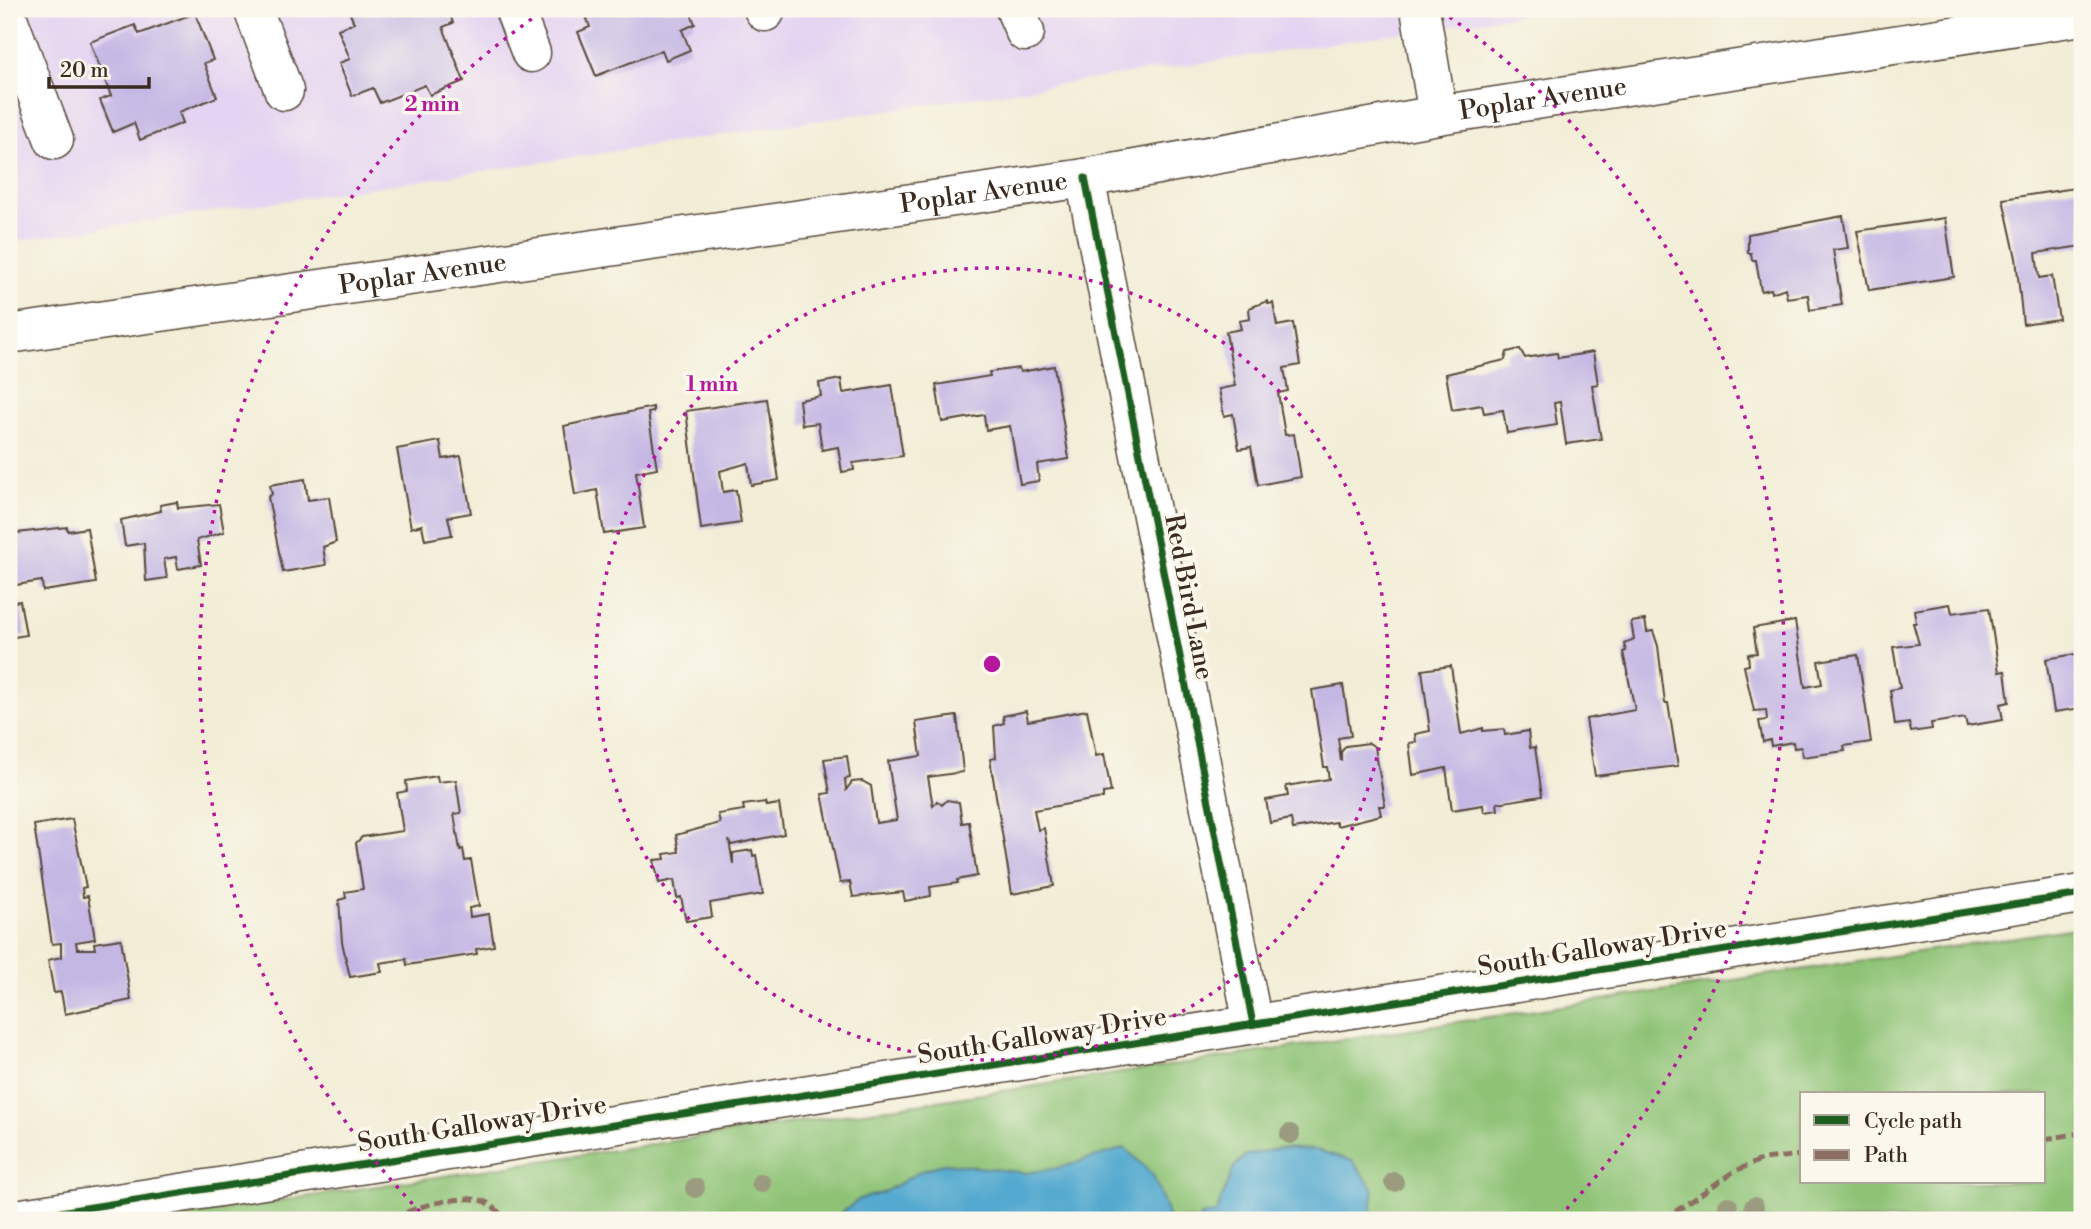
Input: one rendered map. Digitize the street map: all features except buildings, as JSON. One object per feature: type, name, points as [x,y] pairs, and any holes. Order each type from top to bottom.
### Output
[{"type":"street","points":[[253,9],[284,91]]},
{"type":"street","points":[[514,9],[531,53]]},
{"type":"street","points":[[1420,9],[1438,114]]},
{"type":"street","name":"Poplar Avenue","points":[[9,334],[1084,177],[1438,114],[2082,16]]},
{"type":"street","points":[[9,21],[54,139]]},
{"type":"street","name":"Red Bird Lane","points":[[1084,177],[1253,1024]]},
{"type":"street","name":"South Galloway Drive","points":[[9,1220],[2082,894]]},
{"type":"shaded area","points":[[9,9],[1560,9],[9,242]]},
{"type":"green space","points":[[2082,927],[2082,1220],[153,1220]]},
{"type":"water","points":[[1125,1148],[1153,1175],[1170,1220],[832,1220],[860,1199],[882,1193],[923,1170],[946,1163],[1026,1173],[1062,1167]]},
{"type":"water","points":[[1281,1148],[1317,1150],[1353,1161],[1374,1190],[1370,1220],[1200,1220],[1200,1216],[1216,1213],[1234,1167],[1246,1155]]},
{"type":"marked path","points":[[2046,1139],[2082,1133]]},
{"type":"marked path","points":[[1663,1220],[1733,1172],[1763,1159],[1800,1155]]},
{"type":"marked path","points":[[394,1220],[422,1207],[460,1199],[488,1203],[506,1220]]},
{"type":"cycle path","points":[[1085,178],[1253,1024]]},
{"type":"cycle path","points":[[9,1220],[2082,894]]}]
